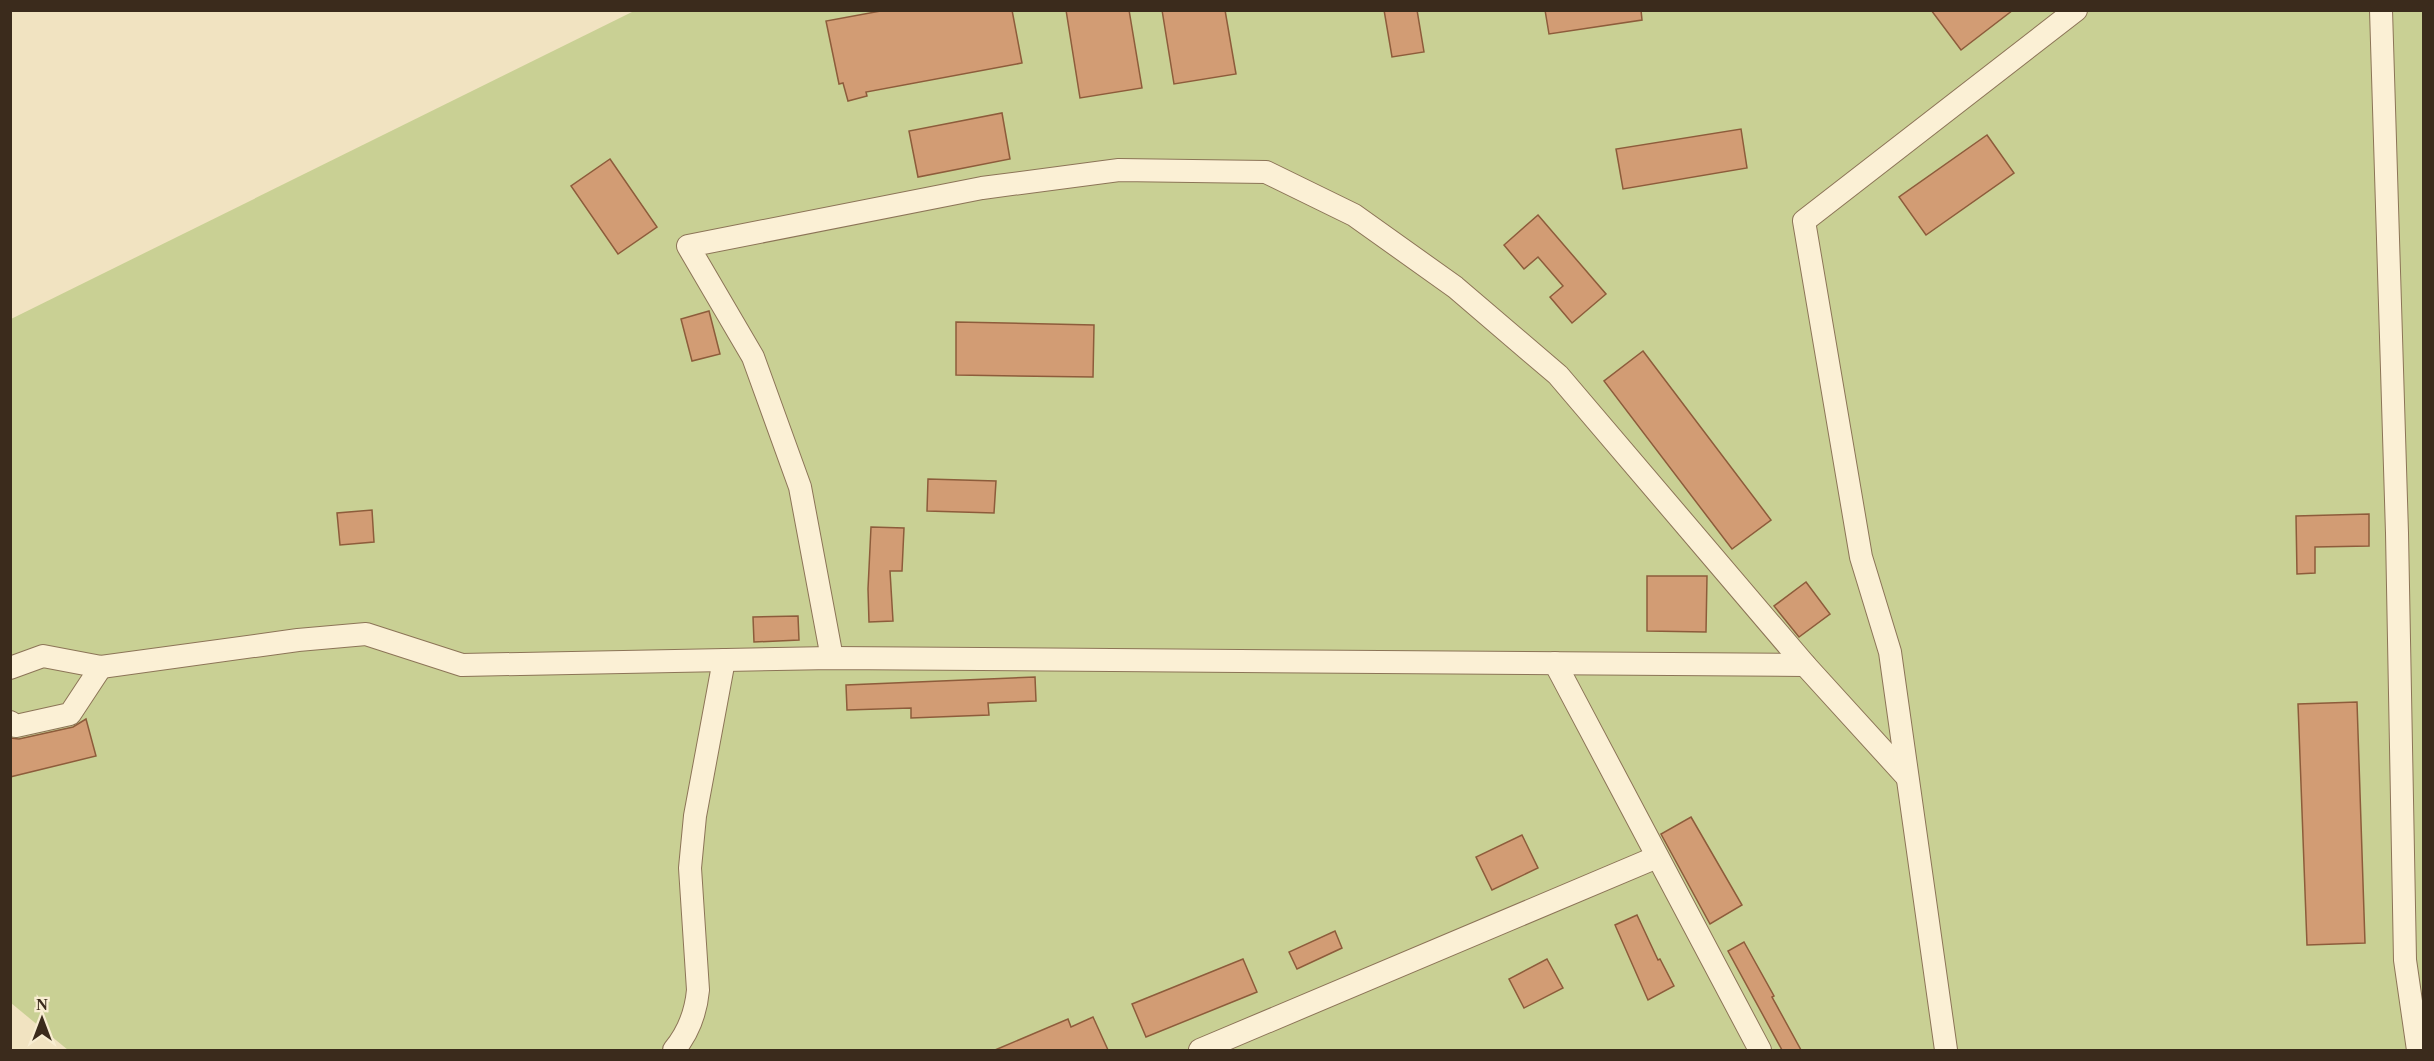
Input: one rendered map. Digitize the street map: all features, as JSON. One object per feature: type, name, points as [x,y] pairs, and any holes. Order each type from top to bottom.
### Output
[{"type":"lane","points":[[1946,1050],[1890,652],[1861,557],[1804,221],[2076,10]]},
{"type":"lane","points":[[2381,10],[2398,545],[2405,960],[2418,1050]]},
{"type":"lane","points":[[832,658],[800,487],[753,357],[688,246],[982,188],[1119,170],[1266,172],[1354,215],[1455,287],[1558,375],[1805,665],[1906,777]]},
{"type":"lane","points":[[10,668],[44,656],[101,667],[298,640],[366,634],[462,665],[832,658],[1805,665]]},
{"type":"lane","points":[[674,1050],[688,1028],[697,1007],[698,990],[690,868],[695,816],[724,660]]},
{"type":"lane","points":[[1554,663],[1760,1050]]},
{"type":"lane","points":[[10,722],[16,726],[70,714],[101,667]]},
{"type":"lane","points":[[1200,1050],[1657,857]]},
{"type":"green space","points":[[634,11],[2423,11],[2423,1050],[68,1050],[11,1003],[11,319]]},
{"type":"building","points":[[886,10],[1012,10],[1022,63],[866,92],[867,96],[848,101],[843,83],[839,84],[826,21]]},
{"type":"building","points":[[1066,10],[1129,10],[1142,88],[1080,98]]},
{"type":"building","points":[[1162,10],[1225,10],[1236,74],[1174,84]]},
{"type":"building","points":[[1384,10],[1417,10],[1424,52],[1392,57]]},
{"type":"building","points":[[1545,10],[1641,10],[1642,20],[1549,34]]},
{"type":"building","points":[[1931,10],[2013,10],[1961,50]]},
{"type":"building","points":[[1002,113],[1010,159],[918,177],[909,131]]},
{"type":"building","points":[[1741,129],[1747,168],[1623,189],[1616,149]]},
{"type":"building","points":[[1987,135],[2014,173],[1926,235],[1899,197]]},
{"type":"building","points":[[610,159],[657,227],[618,254],[571,186]]},
{"type":"building","points":[[1538,215],[1606,294],[1572,323],[1550,297],[1563,286],[1538,257],[1524,269],[1504,245]]},
{"type":"building","points":[[709,311],[720,354],[692,361],[681,319]]},
{"type":"building","points":[[956,322],[1094,325],[1093,377],[956,375]]},
{"type":"building","points":[[1643,351],[1771,520],[1732,549],[1604,381]]},
{"type":"building","points":[[928,479],[996,481],[994,513],[927,511]]},
{"type":"building","points":[[372,510],[374,542],[340,545],[337,513]]},
{"type":"building","points":[[2369,514],[2369,546],[2315,547],[2315,573],[2297,574],[2296,516]]},
{"type":"building","points":[[871,527],[904,528],[902,571],[890,571],[893,621],[869,622]]},
{"type":"building","points":[[1647,576],[1707,576],[1706,632],[1647,631]]},
{"type":"building","points":[[1806,582],[1830,614],[1799,637],[1774,606]]},
{"type":"building","points":[[798,616],[799,640],[754,642],[753,617]]},
{"type":"building","points":[[1035,677],[1036,701],[988,703],[989,715],[911,718],[911,708],[847,710],[846,685]]},
{"type":"building","points":[[2357,702],[2365,943],[2307,945],[2298,704]]},
{"type":"building","points":[[86,719],[96,756],[10,777],[10,738],[19,739],[73,727]]},
{"type":"building","points":[[1691,817],[1742,905],[1710,924],[1661,834]]},
{"type":"building","points":[[1522,835],[1538,868],[1492,890],[1476,857]]},
{"type":"building","points":[[1637,915],[1658,960],[1660,959],[1674,986],[1648,1000],[1615,925]]},
{"type":"building","points":[[1335,931],[1342,948],[1297,969],[1289,952]]},
{"type":"building","points":[[1744,942],[1801,1050],[1782,1050],[1728,951]]},
{"type":"building","points":[[1243,959],[1257,992],[1146,1037],[1132,1004]]},
{"type":"building","points":[[1547,959],[1563,988],[1524,1008],[1509,979]]},
{"type":"building","points":[[1093,1017],[1108,1050],[995,1050],[1068,1019],[1071,1027]]}]
